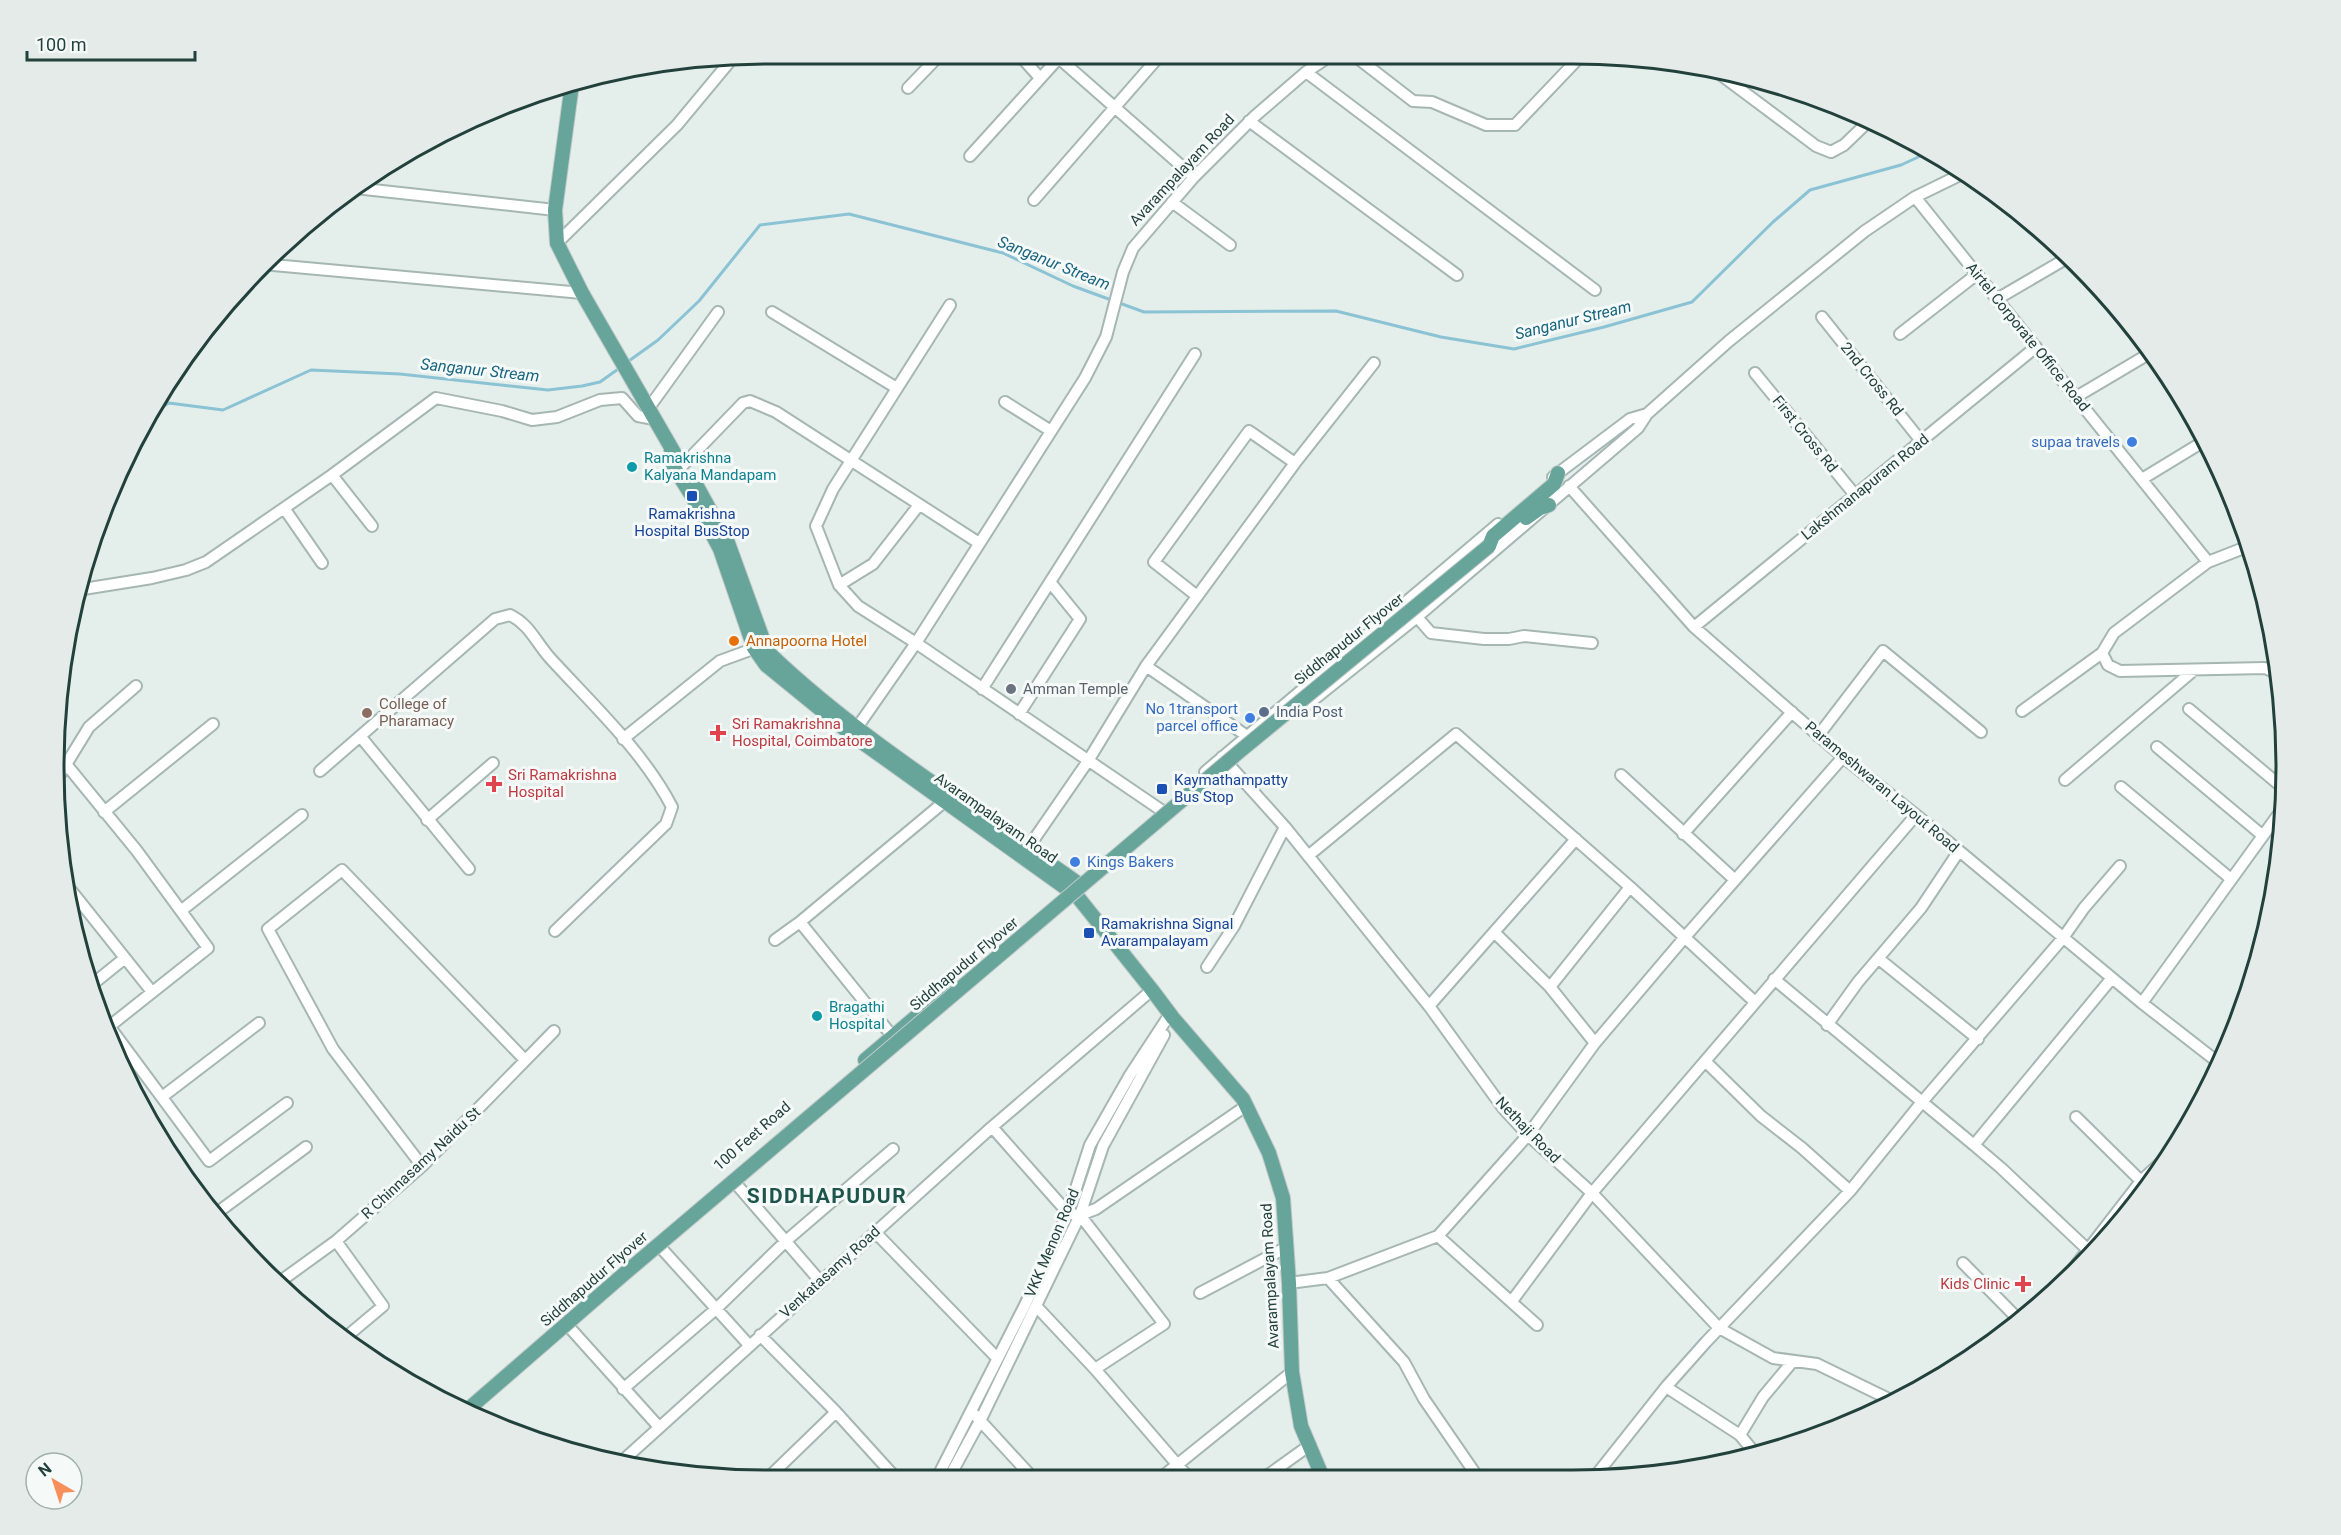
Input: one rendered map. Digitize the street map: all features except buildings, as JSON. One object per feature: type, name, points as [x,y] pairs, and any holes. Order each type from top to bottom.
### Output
[{"type":"main road","points":[[571,93],[555,210],[557,243],[582,293],[648,410],[671,449],[703,495],[728,543],[759,647]]},
{"type":"main road","points":[[671,449],[673,466],[692,496],[728,569],[759,647],[855,731],[903,761],[1028,848],[1074,889]]},
{"type":"main road","name":"Siddhapudur Flyover","points":[[473,1405],[1239,751],[1489,546],[1554,484],[1558,472]]},
{"type":"main road","name":"Siddhapudur Flyover","points":[[1520,518],[1549,505]]},
{"type":"main road","name":"Avarampalayam Road","points":[[855,731],[944,802],[1074,889],[1171,1016],[1243,1099],[1269,1154],[1283,1198],[1292,1372],[1301,1426],[1320,1470]]},
{"type":"main road","name":"100 Feet Road","points":[[467,1403],[893,1036],[1074,889]]},
{"type":"main road","name":"100 Feet Road","points":[[478,1408],[737,1185],[1074,889]]},
{"type":"street","points":[[908,88],[931,64]]},
{"type":"street","points":[[1028,64],[1040,78]]},
{"type":"street","points":[[970,156],[1055,64]]},
{"type":"street","points":[[1064,64],[1194,177]]},
{"type":"street","points":[[1035,200],[1153,64]]},
{"type":"street","name":"Avarampalayam Road","points":[[855,731],[916,643],[1085,378],[1106,337],[1123,272],[1133,248],[1194,177],[1250,121],[1318,64]]},
{"type":"street","points":[[1365,64],[1413,101],[1432,102],[1486,125],[1515,125],[1572,64]]},
{"type":"street","points":[[557,243],[677,125],[726,66]]},
{"type":"street","points":[[1306,72],[1595,291]]},
{"type":"street","points":[[1731,83],[1816,146],[1831,152],[1844,145],[1863,127]]},
{"type":"street","points":[[1250,121],[1457,275]]},
{"type":"street","points":[[1074,889],[1417,617],[1638,428],[1647,414],[1729,341],[1865,231],[1915,197],[1955,177]]},
{"type":"street","points":[[372,186],[555,210]]},
{"type":"street","name":"Airtel Corporate Office Road","points":[[1915,197],[2208,562]]},
{"type":"street","points":[[1172,202],[1230,245]]},
{"type":"street","points":[[1997,299],[2061,261]]},
{"type":"street","points":[[275,265],[582,293]]},
{"type":"street","points":[[1900,334],[1977,274]]},
{"type":"street","points":[[950,305],[895,387],[851,459],[833,489],[816,526],[839,585],[858,606],[1161,810]]},
{"type":"street","points":[[87,588],[152,578],[206,562],[332,475],[436,398],[502,411],[532,420],[556,417],[600,400],[622,398],[638,416],[648,410],[718,312]]},
{"type":"street","points":[[772,312],[895,387]]},
{"type":"street","name":"2nd Cross Rd","points":[[1822,317],[1921,441]]},
{"type":"street","name":"Lakshmanapuram Road","points":[[1694,627],[2036,347]]},
{"type":"street","points":[[982,689],[1195,354]]},
{"type":"street","points":[[2076,397],[2143,357]]},
{"type":"street","points":[[1028,848],[1088,761],[1146,666],[1295,464],[1374,363]]},
{"type":"street","name":"First Cross Rd","points":[[1755,373],[1855,495]]},
{"type":"street","points":[[683,465],[743,403],[750,401],[776,412],[979,543]]},
{"type":"street","points":[[1005,402],[1051,431]]},
{"type":"street","points":[[1074,889],[1222,757],[1558,472],[1630,419],[1647,414]]},
{"type":"street","points":[[1197,596],[1154,562],[1249,431],[1295,464]]},
{"type":"street","points":[[2142,479],[2198,445]]},
{"type":"street","points":[[332,475],[372,526]]},
{"type":"street","name":"Parameshwaran Layout Road","points":[[1569,486],[1694,627],[1843,757],[2142,1003],[2213,1058]]},
{"type":"street","points":[[839,585],[873,564],[919,505]]},
{"type":"street","points":[[284,508],[322,563]]},
{"type":"street","points":[[2022,711],[2102,653],[2114,633],[2208,562],[2241,549]]},
{"type":"street","points":[[1019,714],[1080,619],[1050,582]]},
{"type":"street","points":[[320,771],[495,619],[510,615],[524,622],[543,650],[623,739],[663,790],[672,807],[666,824],[555,931]]},
{"type":"street","points":[[1417,617],[1431,633],[1484,639],[1509,639],[1524,636],[1592,643]]},
{"type":"street","points":[[623,739],[720,661],[759,647]]},
{"type":"street","points":[[1818,736],[1883,651],[1982,732]]},
{"type":"street","points":[[2102,653],[2108,666],[2120,671],[2265,668],[2269,670]]},
{"type":"street","points":[[1146,666],[1247,736]]},
{"type":"street","points":[[2065,780],[2194,670]]},
{"type":"street","points":[[64,767],[89,727],[136,686]]},
{"type":"street","points":[[2189,709],[2276,782]]},
{"type":"street","points":[[1683,834],[1791,712]]},
{"type":"street","points":[[104,812],[213,724]]},
{"type":"street","points":[[1308,856],[1456,734],[1630,887],[1755,1002]]},
{"type":"street","points":[[360,736],[469,869]]},
{"type":"street","points":[[2157,747],[2262,835]]},
{"type":"street","name":"Nethaji Road","points":[[1222,757],[1285,827],[1429,1006],[1503,1108],[1528,1135],[1592,1193],[1719,1328],[1773,1358],[1817,1364],[1882,1399]]},
{"type":"street","points":[[1289,1283],[1328,1278],[1438,1236],[1528,1135],[1595,1043],[1843,757]]},
{"type":"street","points":[[427,820],[494,763]]},
{"type":"street","points":[[66,764],[182,910],[208,948],[113,1024]]},
{"type":"street","points":[[1621,775],[1735,880]]},
{"type":"street","points":[[2121,787],[2231,879]]},
{"type":"street","points":[[775,940],[800,922],[944,802]]},
{"type":"street","points":[[182,910],[302,815]]},
{"type":"street","points":[[1512,1301],[1592,1193],[1916,815]]},
{"type":"street","points":[[2142,1003],[2274,819]]},
{"type":"street","points":[[1207,967],[1234,926],[1285,827]]},
{"type":"street","points":[[1429,1006],[1576,839]]},
{"type":"street","points":[[1827,1025],[1858,982],[1921,908],[1959,851]]},
{"type":"street","points":[[1601,1469],[1666,1388],[1719,1328],[1850,1191],[1922,1102],[2063,938],[2090,900],[2120,866]]},
{"type":"street","points":[[422,1166],[333,1049],[268,929],[342,870],[524,1059]]},
{"type":"street","points":[[1550,987],[1630,887]]},
{"type":"street","points":[[77,898],[152,992]]},
{"type":"street","points":[[800,922],[893,1036]]},
{"type":"street","points":[[1494,932],[1550,987],[1595,1043]]},
{"type":"street","points":[[98,980],[125,958]]},
{"type":"street","points":[[1879,959],[1978,1039]]},
{"type":"street","points":[[1974,1145],[2112,978]]},
{"type":"street","points":[[1774,979],[2001,1168],[2086,1248]]},
{"type":"street","name":"Venkatasamy Road","points":[[627,1456],[992,1127],[1152,990]]},
{"type":"street","name":"VKK Menon Road","points":[[953,1470],[976,1416],[997,1358],[1025,1305],[1068,1213],[1090,1145],[1130,1075],[1171,1016]]},
{"type":"street","name":"VKK Menon Road","points":[[942,1470],[976,1416],[1036,1306],[1080,1215],[1103,1146],[1171,1016]]},
{"type":"street","points":[[162,1096],[259,1023]]},
{"type":"street","name":"R Chinnasamy Naidu St","points":[[285,1278],[336,1241],[422,1166],[554,1030]]},
{"type":"street","points":[[122,1046],[209,1161],[287,1103]]},
{"type":"street","points":[[1705,1061],[1761,1116],[1802,1148],[1850,1191]]},
{"type":"street","points":[[992,1127],[1068,1213],[1080,1215],[1096,1209],[1246,1106]]},
{"type":"street","points":[[2076,1117],[2142,1181]]},
{"type":"street","points":[[222,1209],[306,1147]]},
{"type":"street","points":[[623,1389],[716,1309],[787,1240],[893,1149]]},
{"type":"street","points":[[737,1185],[787,1240],[820,1281]]},
{"type":"street","points":[[1080,1215],[1164,1323],[1095,1369]]},
{"type":"street","points":[[875,1232],[997,1358]]},
{"type":"street","points":[[1438,1236],[1537,1325]]},
{"type":"street","points":[[336,1241],[382,1306],[351,1333]]},
{"type":"street","points":[[1200,1293],[1287,1247]]},
{"type":"street","points":[[662,1249],[749,1345]]},
{"type":"street","points":[[1963,1263],[2014,1315]]},
{"type":"street","points":[[1328,1278],[1404,1362],[1468,1470]]},
{"type":"street","points":[[1036,1306],[1095,1369],[1183,1470]]},
{"type":"street","points":[[570,1328],[658,1427]]},
{"type":"street","points":[[760,1335],[836,1412],[889,1470]]},
{"type":"street","points":[[1740,1435],[1763,1397],[1793,1361]]},
{"type":"street","points":[[1171,1470],[1292,1372]]},
{"type":"street","points":[[1666,1388],[1740,1435],[1751,1448]]},
{"type":"street","points":[[776,1470],[836,1412]]},
{"type":"street","points":[[976,1416],[1026,1470]]},
{"type":"street","points":[[1275,1470],[1310,1445]]},
{"type":"waterway","name":"Sanganur Stream","points":[[626,363],[658,340],[699,301],[760,225],[849,214],[1003,253],[1073,286],[1144,312],[1336,311],[1441,337],[1514,349],[1692,302],[1773,222],[1810,190],[1901,165],[1920,156]]},
{"type":"waterway","name":"Sanganur Stream","points":[[166,405],[169,403],[223,410],[311,370],[400,374],[548,390],[600,382],[621,367]]},
{"type":"place","name":"supaa travels","points":[[2132,442]]},
{"type":"place","name":"Ramakrishna Kalyana Mandapam","points":[[632,467]]},
{"type":"place","name":"Ramakrishna Hospital BusStop","points":[[692,496]]},
{"type":"place","name":"Annapoorna Hotel","points":[[734,641]]},
{"type":"place","name":"Amman Temple","points":[[1011,689]]},
{"type":"place","name":"India Post","points":[[1264,712]]},
{"type":"place","name":"College of Pharamacy","points":[[367,713]]},
{"type":"place","name":"No 1transport parcel office","points":[[1250,718]]},
{"type":"place","name":"Sri Ramakrishna Hospital, Coimbatore","points":[[718,733]]},
{"type":"place","name":"Sri Ramakrishna Hospital","points":[[494,784]]},
{"type":"place","name":"Kaymathampatty Bus Stop","points":[[1162,789]]},
{"type":"place","name":"Kings Bakers","points":[[1075,862]]},
{"type":"place","name":"Ramakrishna Signal Avarampalayam","points":[[1089,933]]},
{"type":"place","name":"Bragathi Hospital","points":[[817,1016]]},
{"type":"place","name":"Kids Clinic","points":[[2023,1284]]},
{"type":"district","name":"SIDDHAPUDUR","points":[[827,1196]]}]
